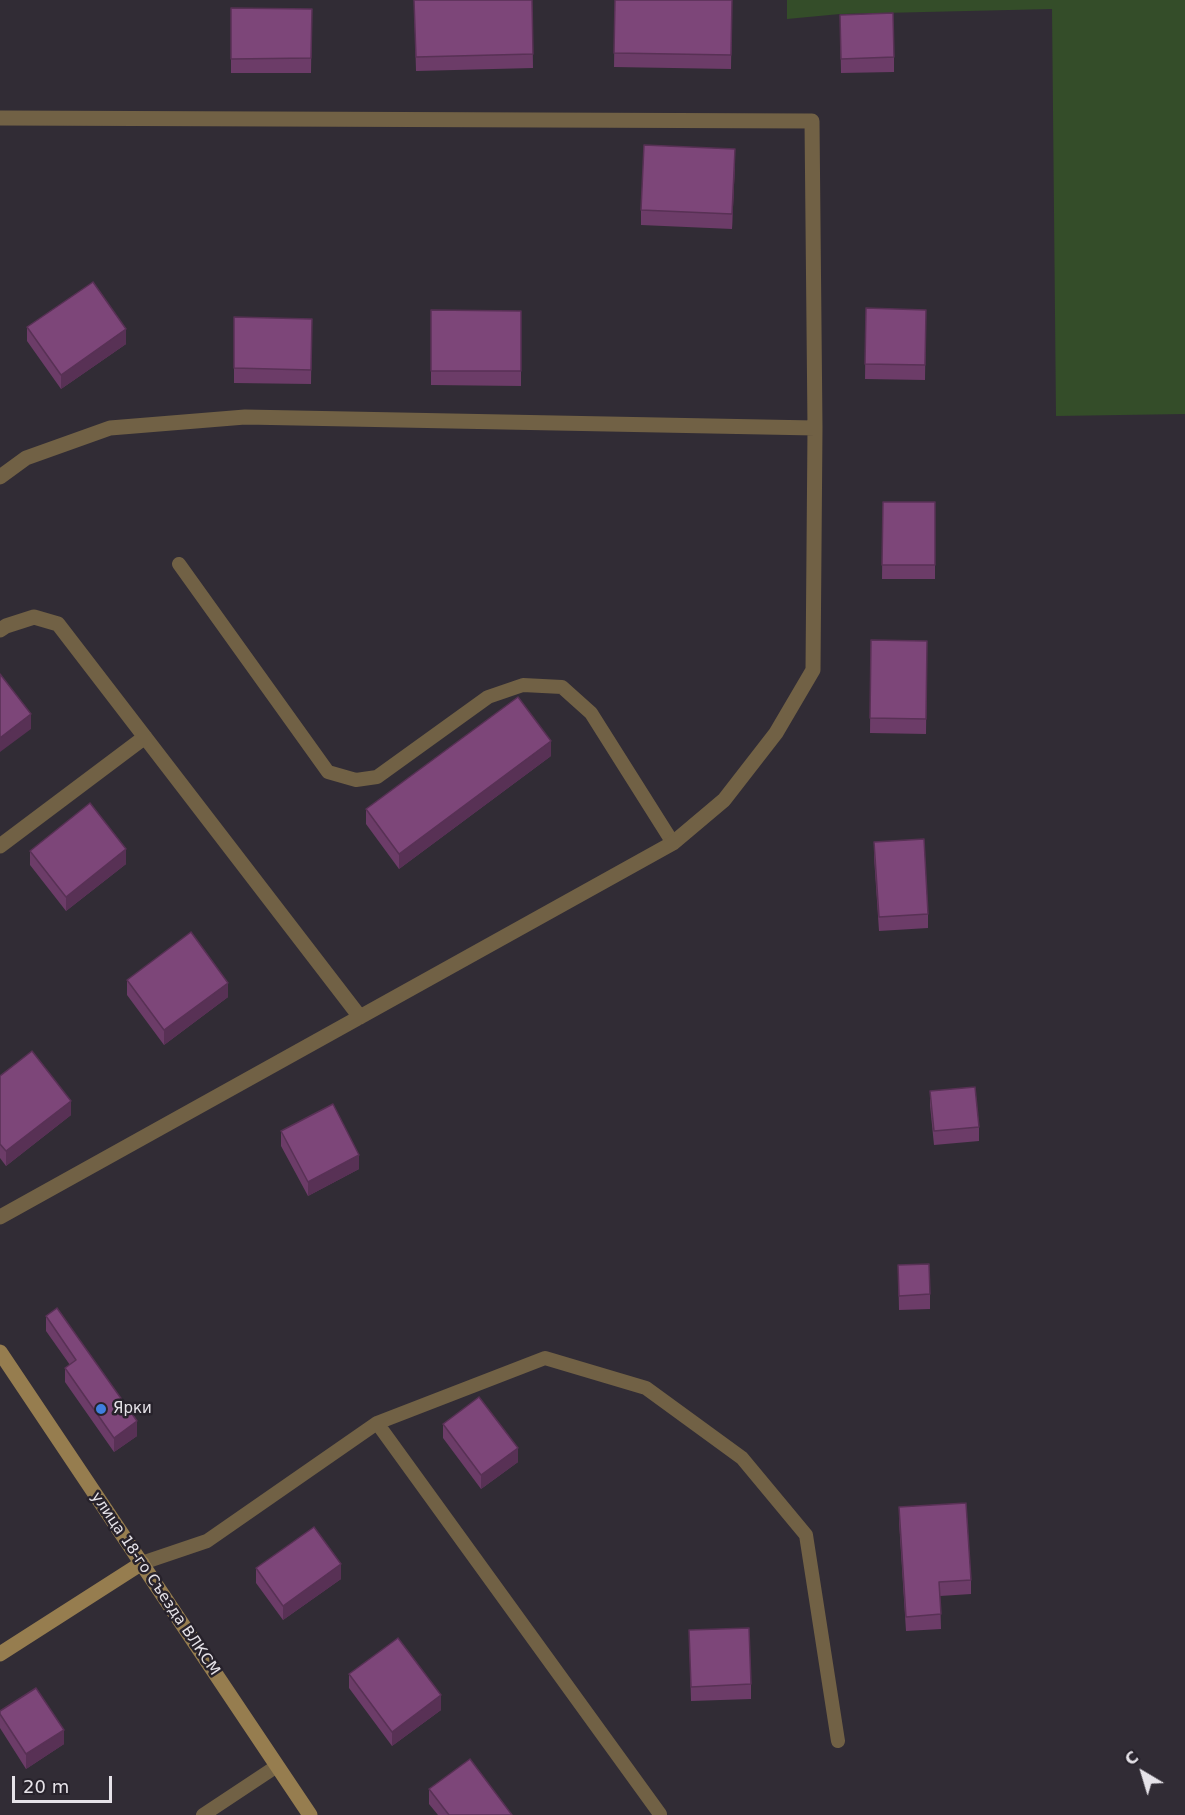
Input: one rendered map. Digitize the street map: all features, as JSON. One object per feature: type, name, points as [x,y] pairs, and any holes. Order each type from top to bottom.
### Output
[{"type":"street","points":[[0,118],[812,121],[815,428],[813,670],[776,734],[724,800],[673,843],[0,1217]]},
{"type":"street","points":[[0,477],[26,458],[110,428],[245,417],[815,428]]},
{"type":"street","points":[[0,630],[34,617],[58,624],[360,1017]]},
{"type":"street","points":[[0,846],[144,737]]},
{"type":"street","name":"улица 18-го Съезда ВЛКСМ","points":[[0,1352],[310,1815]]},
{"type":"street","points":[[0,1654],[142,1563]]},
{"type":"lane","points":[[179,564],[328,772],[356,780],[377,777],[488,697],[523,685],[562,687],[591,713],[673,843]]},
{"type":"lane","points":[[142,1563],[207,1541],[377,1423],[545,1358],[646,1388],[742,1458],[806,1535],[838,1741]]},
{"type":"lane","points":[[377,1423],[660,1814]]},
{"type":"lane","points":[[203,1815],[277,1766]]},
{"type":"green space","points":[[787,0],[1185,0],[1185,414],[1056,416],[1052,9],[840,14],[787,19]]},
{"type":"building","points":[[414,0],[532,0],[533,54],[416,57]]},
{"type":"building","points":[[615,0],[732,0],[731,55],[614,53]]},
{"type":"building","points":[[231,8],[312,9],[311,58],[231,59]]},
{"type":"building","points":[[893,13],[894,57],[841,59],[840,15]]},
{"type":"building","points":[[644,145],[735,149],[732,214],[641,210]]},
{"type":"building","points":[[93,282],[126,329],[61,375],[27,327]]},
{"type":"building","points":[[866,308],[926,310],[925,365],[865,364]]},
{"type":"building","points":[[431,310],[521,311],[521,371],[431,371]]},
{"type":"building","points":[[234,317],[312,319],[311,370],[234,368]]},
{"type":"building","points":[[883,502],[935,502],[935,565],[882,565]]},
{"type":"building","points":[[871,640],[927,641],[926,719],[870,718]]},
{"type":"building","points":[[0,674],[31,714],[0,738]]},
{"type":"building","points":[[518,697],[551,741],[399,854],[366,809]]},
{"type":"building","points":[[90,803],[126,849],[66,897],[30,851]]},
{"type":"building","points":[[924,839],[928,914],[879,917],[874,842]]},
{"type":"building","points":[[191,932],[228,983],[164,1030],[127,980]]},
{"type":"building","points":[[32,1051],[71,1101],[6,1151],[0,1144],[0,1076]]},
{"type":"building","points":[[975,1087],[979,1127],[934,1131],[930,1091]]},
{"type":"building","points":[[333,1104],[359,1155],[308,1182],[281,1131]]},
{"type":"building","points":[[929,1264],[930,1294],[899,1296],[898,1265]]},
{"type":"building","points":[[57,1308],[137,1421],[114,1438],[65,1368],[76,1360],[46,1316]]},
{"type":"building","points":[[479,1397],[518,1448],[481,1475],[443,1424]]},
{"type":"building","points":[[966,1503],[971,1580],[939,1582],[941,1614],[906,1617],[899,1507]]},
{"type":"building","points":[[314,1527],[341,1564],[283,1606],[256,1568]]},
{"type":"building","points":[[749,1628],[751,1684],[691,1687],[689,1630]]},
{"type":"building","points":[[398,1638],[441,1695],[392,1732],[349,1674]]},
{"type":"building","points":[[36,1688],[64,1730],[26,1754],[0,1711]]},
{"type":"building","points":[[470,1759],[512,1815],[449,1815],[429,1789]]},
{"type":"place","name":"Ярки","points":[[101,1409]]}]
